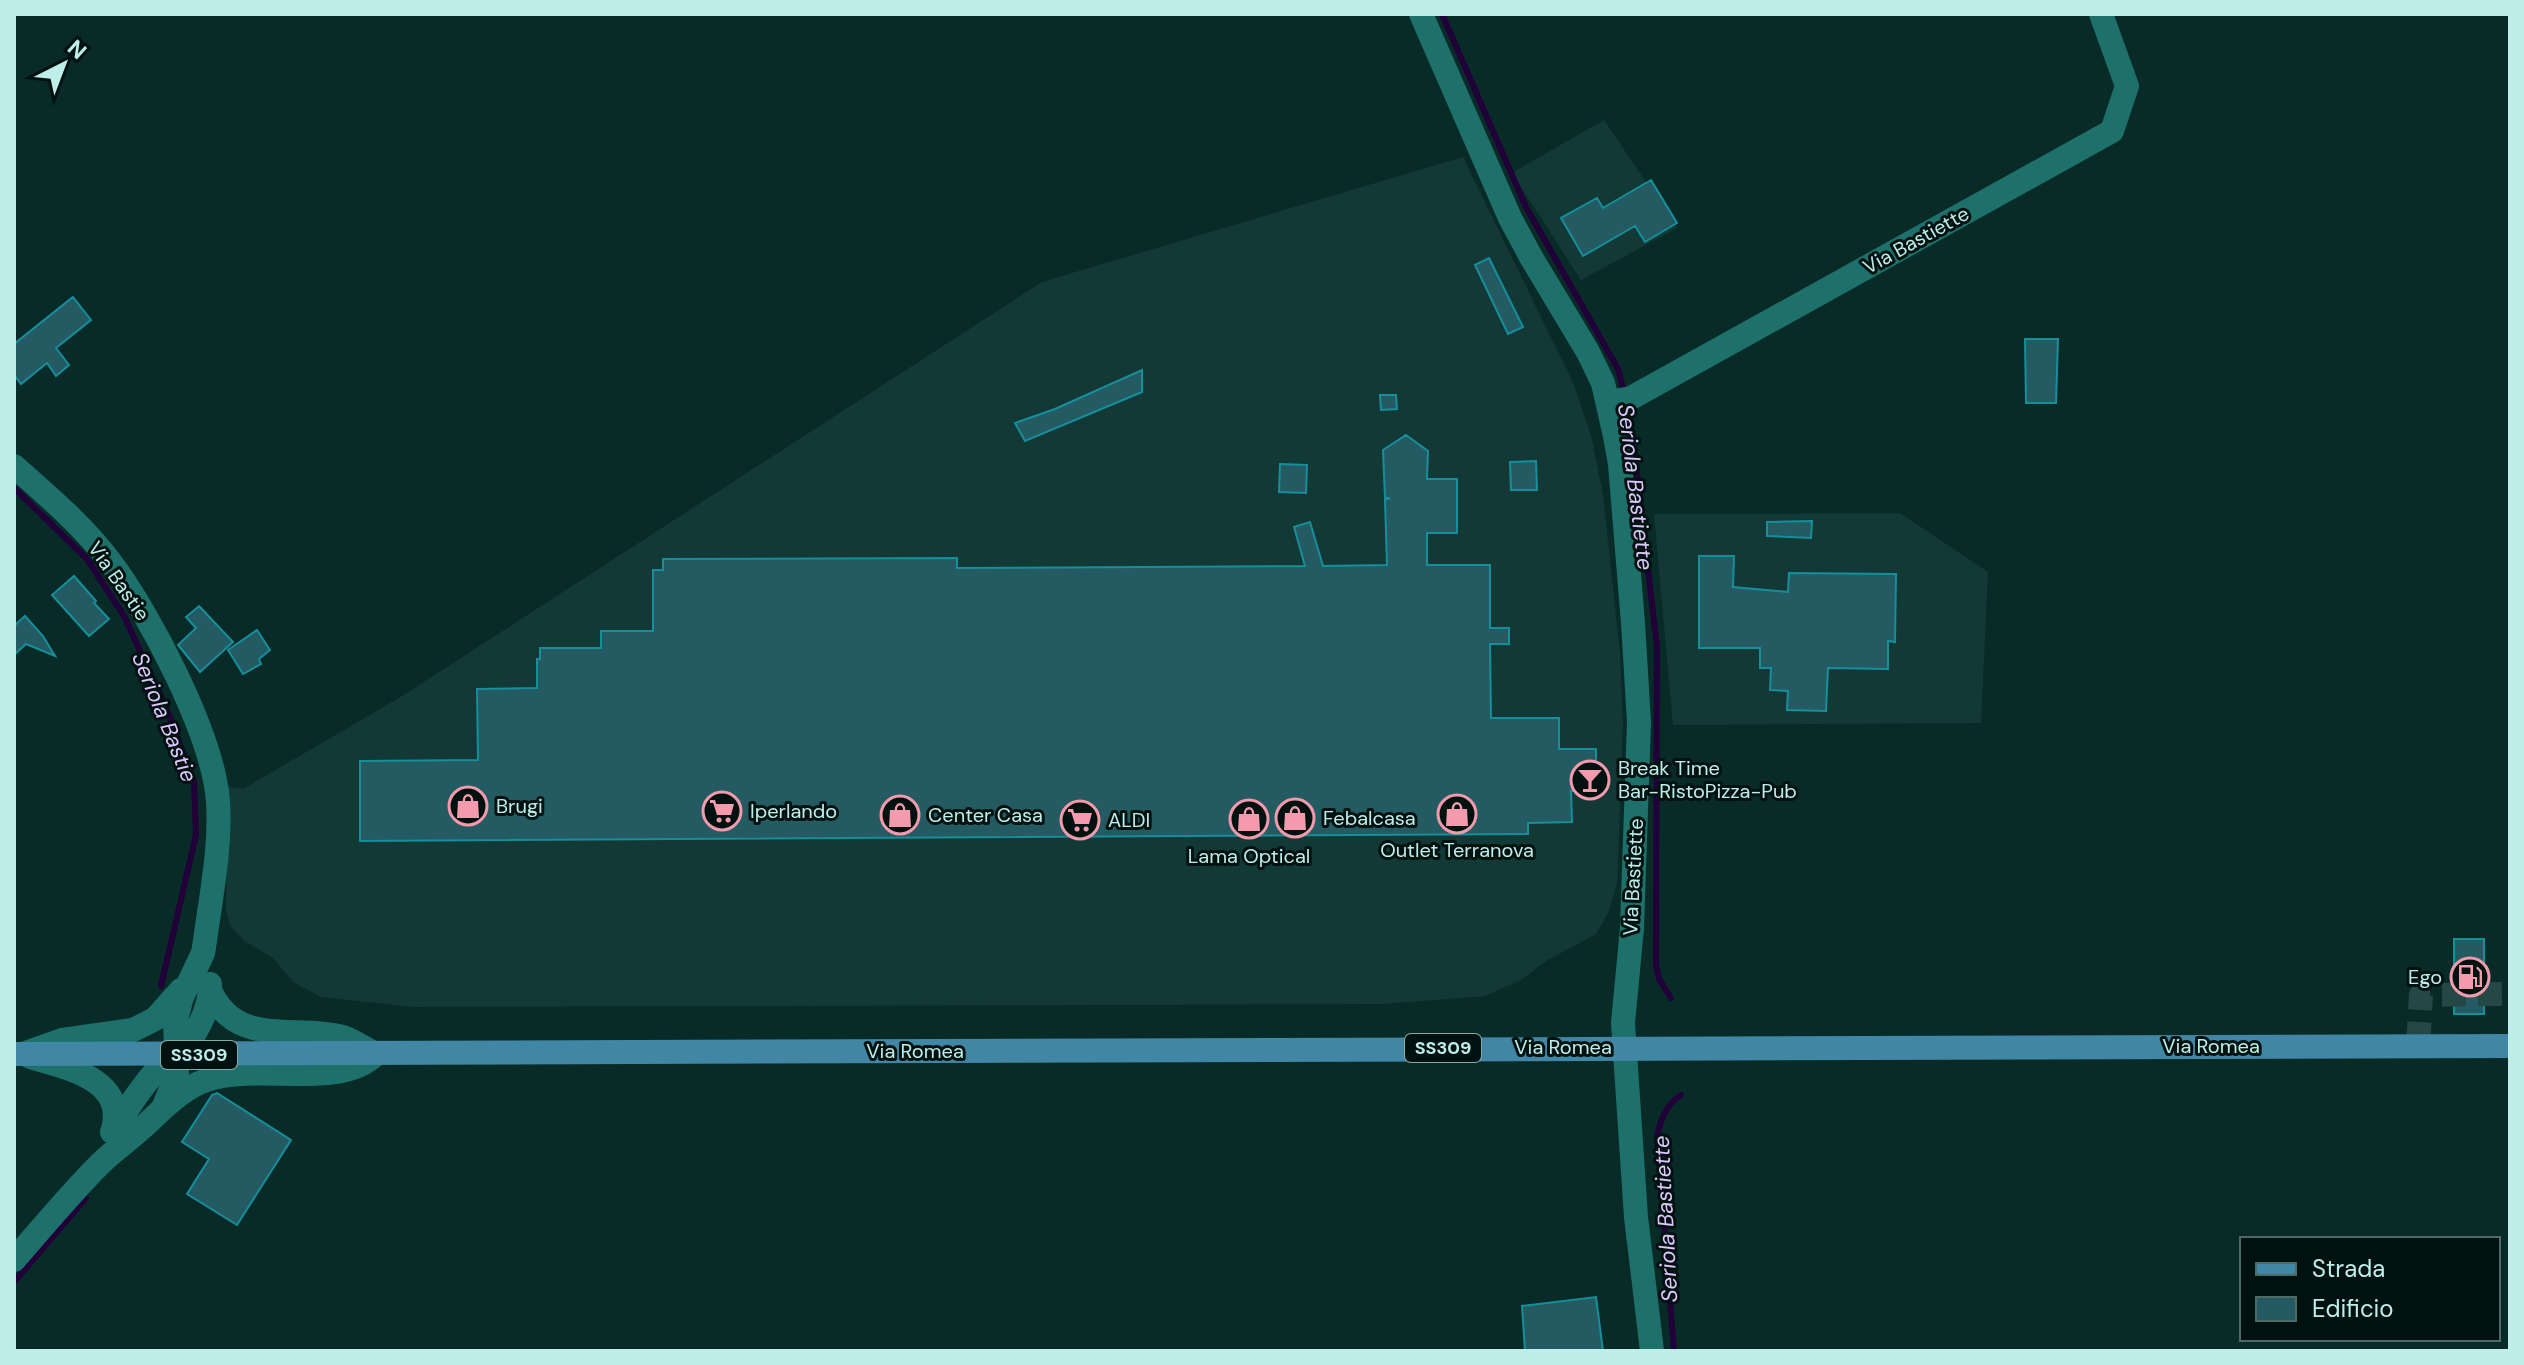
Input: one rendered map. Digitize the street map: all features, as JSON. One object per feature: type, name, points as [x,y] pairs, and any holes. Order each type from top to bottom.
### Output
[{"type":"main road","name":"Via Romea","points":[[376,1054],[2510,1046]]},
{"type":"main road","name":"SS309","points":[[18,1054],[376,1054]]},
{"type":"street","name":"Via Bastiette","points":[[1421,14],[1510,218],[1603,383],[1619,400],[1620,464],[1639,722],[1632,928],[1623,1001],[1636,1217],[1652,1351]]},
{"type":"street","name":"Via Bastiette","points":[[1619,400],[2112,131],[2127,86],[2101,14]]},
{"type":"street","name":"Via Bastie","points":[[14,466],[69,517],[108,559],[151,628],[179,683],[194,718],[215,787],[219,826],[200,985],[175,1023],[177,1074],[164,1106]]},
{"type":"street","name":"Via Bastie","points":[[18,1054],[62,1040],[133,1030],[155,1019],[200,985]]},
{"type":"street","points":[[200,985],[243,1024],[264,1031],[343,1038],[376,1054]]},
{"type":"street","name":"Via Bastie","points":[[18,1054],[80,1072],[98,1082],[109,1094],[117,1113],[101,1162]]},
{"type":"street","name":"Via Bastie","points":[[14,1260],[101,1162],[164,1106],[200,1082],[223,1074],[310,1074],[343,1070],[366,1065],[376,1054]]},
{"type":"street","name":"Via Bastie","points":[[112,1132],[158,1069],[178,1055]]},
{"type":"shaded area","points":[[1604,120],[1677,228],[1581,280],[1512,173]]},
{"type":"shaded area","points":[[1463,157],[1574,385],[1591,435],[1603,495],[1620,653],[1623,725],[1617,884],[1609,911],[1596,934],[1546,961],[1521,980],[1485,996],[1383,1004],[413,1007],[321,997],[293,982],[272,957],[244,941],[230,925],[226,911],[228,787],[243,789],[399,698],[1042,282]]},
{"type":"shaded area","points":[[1900,513],[1988,572],[1981,723],[1673,725],[1654,514]]},
{"type":"building","points":[[1651,180],[1677,223],[1645,242],[1635,226],[1583,256],[1561,218],[1597,198],[1603,208]]},
{"type":"building","points":[[1489,258],[1523,327],[1508,334],[1475,265]]},
{"type":"building","points":[[73,297],[91,320],[56,348],[69,365],[56,376],[47,363],[21,384],[14,375],[14,344]]},
{"type":"building","points":[[2025,339],[2058,339],[2056,403],[2026,403]]},
{"type":"building","points":[[1142,370],[1142,392],[1025,441],[1015,423],[1055,409]]},
{"type":"building","points":[[1380,395],[1396,395],[1397,409],[1381,410]]},
{"type":"building","points":[[1406,435],[1428,451],[1427,479],[1457,479],[1457,533],[1427,533],[1427,565],[1490,565],[1490,628],[1509,628],[1509,644],[1490,644],[1491,718],[1559,718],[1559,749],[1596,749],[1596,790],[1571,791],[1572,822],[1528,823],[1528,834],[360,841],[360,761],[478,760],[477,689],[537,688],[540,648],[601,648],[601,631],[653,631],[653,570],[663,570],[663,559],[957,558],[957,568],[1305,566],[1294,527],[1310,522],[1323,566],[1387,565],[1385,500],[1390,498],[1385,498],[1383,450]]},
{"type":"building","points":[[1536,461],[1537,490],[1511,490],[1510,462]]},
{"type":"building","points":[[1280,464],[1307,465],[1306,493],[1279,492]]},
{"type":"building","points":[[1812,521],[1811,538],[1767,536],[1767,522]]},
{"type":"building","points":[[1699,556],[1734,556],[1733,587],[1788,592],[1789,573],[1896,574],[1895,642],[1888,641],[1888,669],[1828,668],[1826,711],[1787,710],[1788,691],[1770,690],[1771,668],[1760,668],[1760,648],[1699,648]]},
{"type":"building","points":[[74,576],[109,619],[89,636],[52,595]]},
{"type":"building","points":[[199,606],[233,642],[200,672],[178,645],[196,628],[186,617]]},
{"type":"building","points":[[25,616],[55,656],[26,644],[14,655],[14,626]]},
{"type":"building","points":[[257,630],[270,650],[259,659],[261,664],[243,674],[228,650]]},
{"type":"building","points":[[2454,939],[2484,939],[2484,1014],[2454,1014]]},
{"type":"building","points":[[217,1093],[291,1140],[237,1225],[187,1194],[209,1159],[182,1142],[212,1095]]},
{"type":"building","points":[[1596,1297],[1603,1351],[1525,1351],[1522,1306]]},
{"type":"waterway","name":"Seriola Bastiette","points":[[1442,14],[1526,207],[1618,369],[1624,392]]},
{"type":"waterway","name":"Seriola Bastiette","points":[[1626,403],[1657,647],[1656,965],[1659,979],[1671,998]]},
{"type":"waterway","name":"Seriola Bastie","points":[[14,488],[87,559],[124,616],[166,707],[194,781],[196,835],[161,986]]},
{"type":"waterway","name":"Seriola Bastiette","points":[[1674,1351],[1657,1136],[1662,1118],[1681,1095]]},
{"type":"waterway","name":"Seriola Bastie","points":[[14,1282],[86,1198]]},
{"type":"tunnel","points":[[2418,1046],[2421,995],[2510,994]]},
{"type":"place","name":"Break Time Bar-RistoPizza-Pub","points":[[1590,780]]},
{"type":"place","name":"Brugi","points":[[468,806]]},
{"type":"place","name":"Iperlando","points":[[722,811]]},
{"type":"place","name":"Outlet Terranova","points":[[1457,814]]},
{"type":"place","name":"Center Casa","points":[[900,815]]},
{"type":"place","name":"Febalcasa","points":[[1295,818]]},
{"type":"place","name":"Lama Optical","points":[[1249,819]]},
{"type":"place","name":"ALDI","points":[[1080,820]]},
{"type":"place","name":"Ego","points":[[2470,977]]}]
